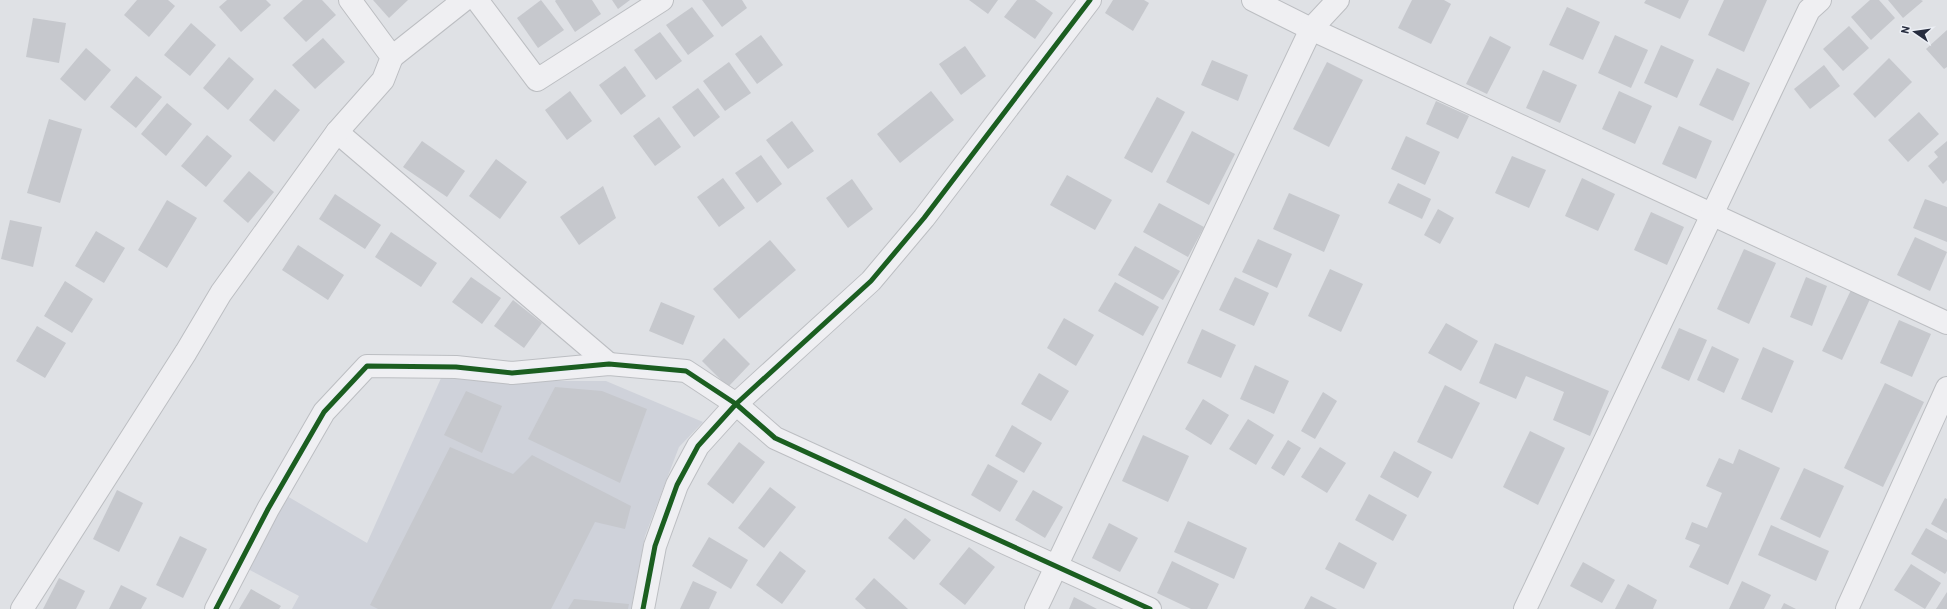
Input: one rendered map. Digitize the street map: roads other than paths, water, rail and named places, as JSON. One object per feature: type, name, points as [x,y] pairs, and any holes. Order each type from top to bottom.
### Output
[{"type":"street","points":[[350,0],[392,57]]},
{"type":"street","points":[[22,609],[182,359],[221,293],[337,132],[383,80],[392,57],[464,0]]},
{"type":"street","points":[[477,0],[537,80],[662,0]]},
{"type":"street","points":[[643,609],[655,546],[677,485],[698,446],[736,404],[871,281],[924,218],[1090,0]]},
{"type":"street","points":[[1253,0],[1311,29],[1947,323]]},
{"type":"street","points":[[1036,609],[1311,29],[1338,0]]},
{"type":"street","points":[[1525,609],[1809,10],[1820,0]]},
{"type":"street","points":[[337,132],[609,364]]},
{"type":"street","points":[[216,609],[264,516],[324,412],[367,366],[456,367],[512,373],[609,364],[686,371],[736,404],[775,438],[1058,565],[1150,609]]},
{"type":"street","points":[[1846,609],[1947,388]]}]
